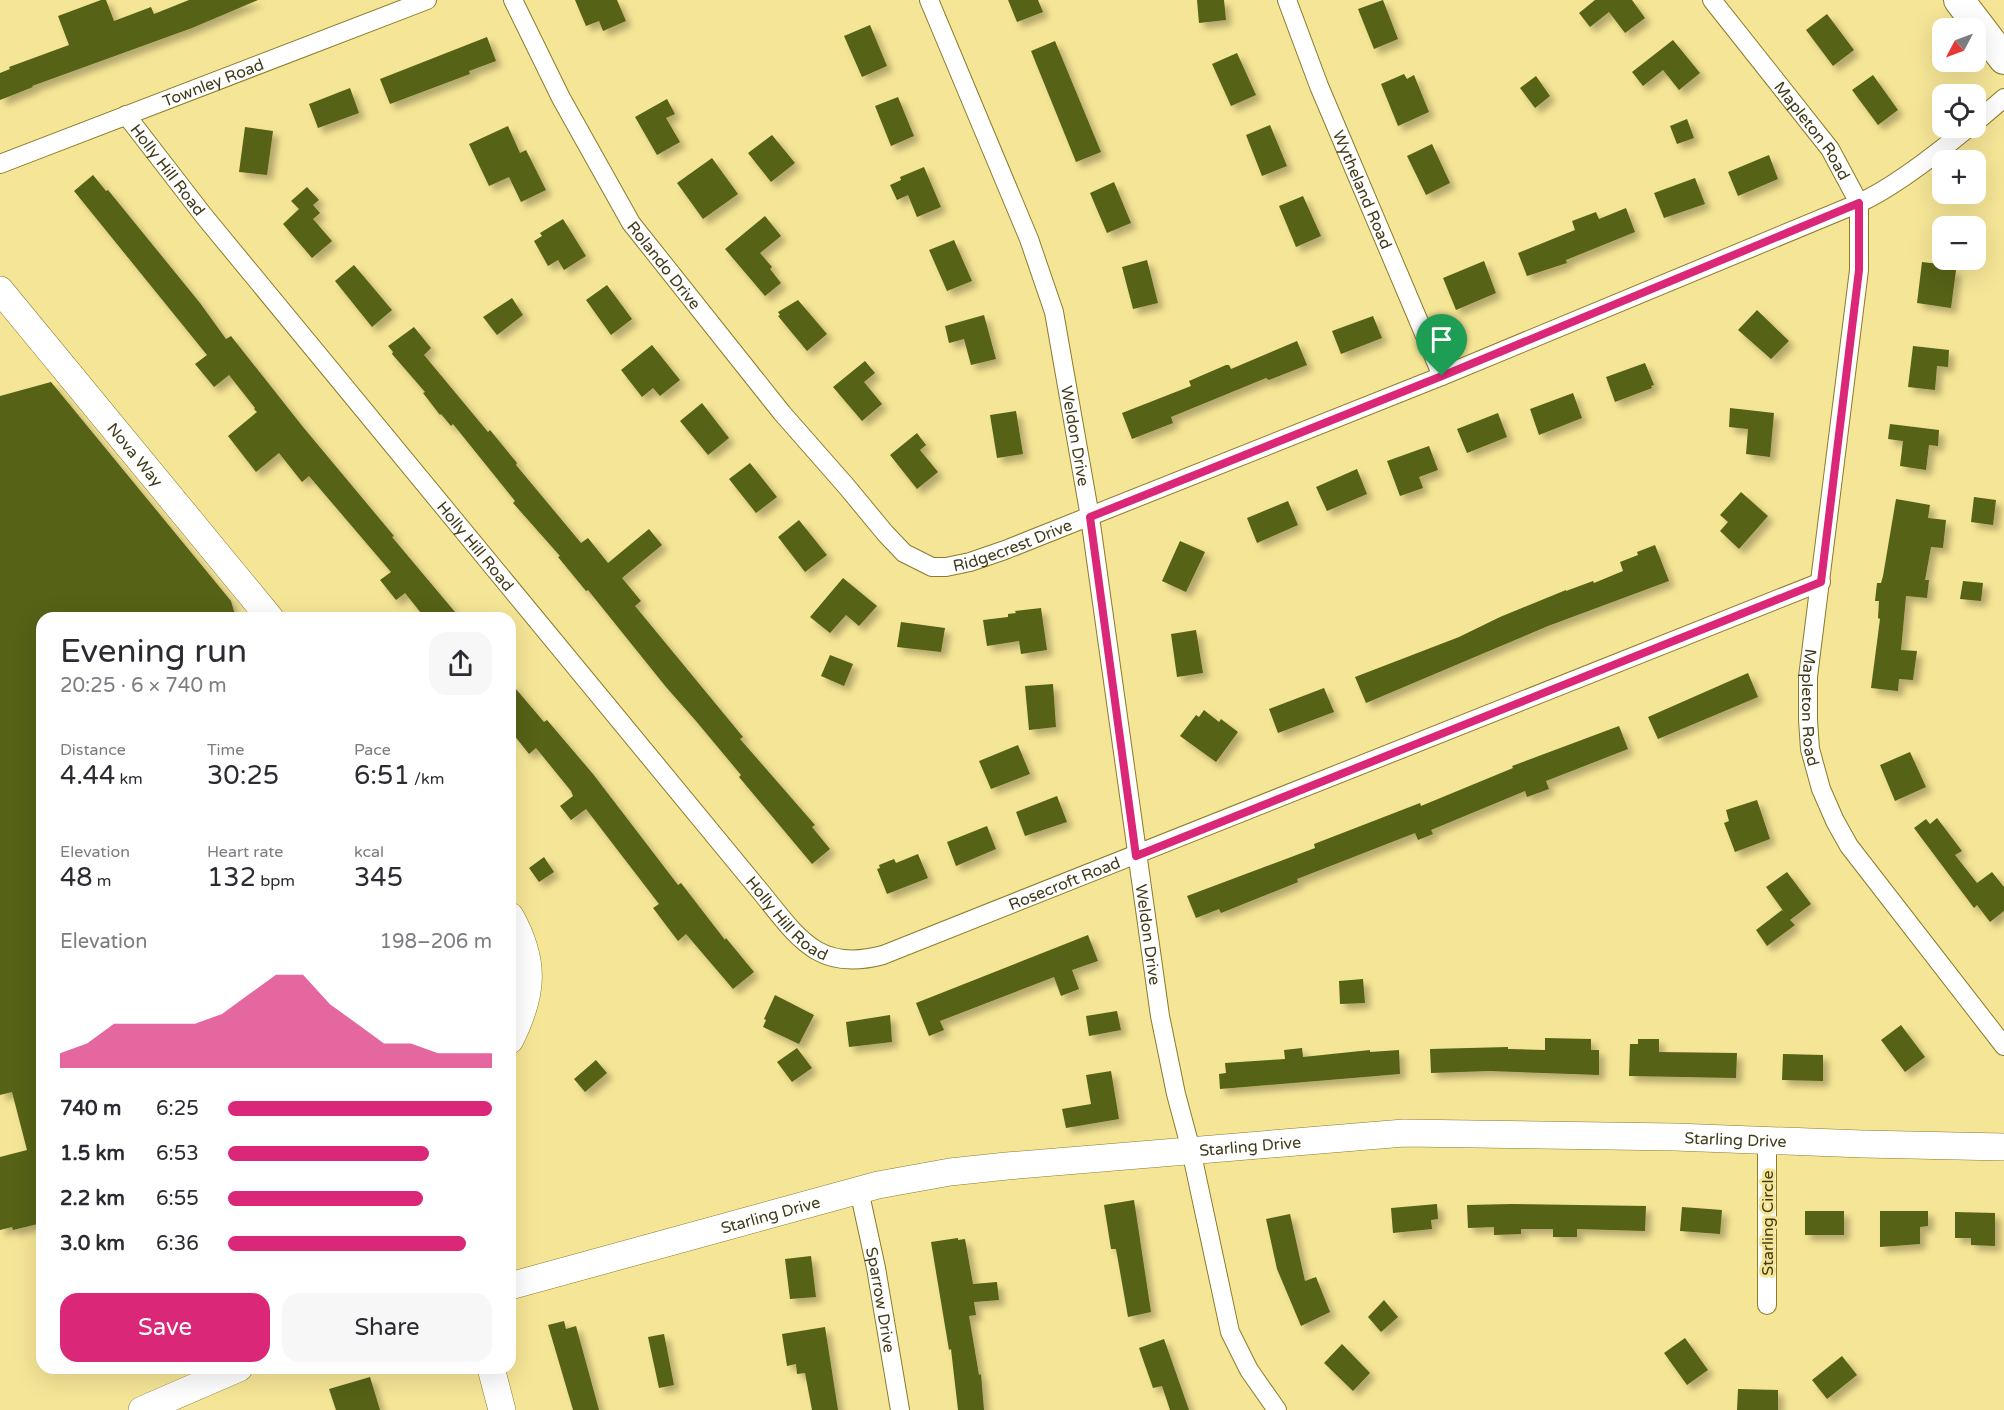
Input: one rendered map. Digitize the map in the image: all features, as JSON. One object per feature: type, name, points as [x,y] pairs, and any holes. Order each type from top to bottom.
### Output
[{"type":"main road","points":[[1959,0],[2004,60]]},
{"type":"street","name":"Townley Road","points":[[0,164],[427,0]]},
{"type":"street","name":"Rolando Drive","points":[[513,0],[561,98],[630,223],[782,413],[860,502]]},
{"type":"street","name":"Weldon Drive","points":[[929,0],[1044,280],[1054,312],[1090,517],[1160,1016],[1230,1332],[1249,1370],[1277,1410]]},
{"type":"street","name":"Wytheland Road","points":[[1287,0],[1318,86],[1442,376]]},
{"type":"street","name":"Mapleton Road","points":[[1712,0],[1830,149],[1859,203],[1859,270],[1808,677],[1810,749],[1821,789],[1849,846],[2004,1046]]},
{"type":"street","points":[[1986,113],[2004,98]]},
{"type":"street","name":"Holly Hill Road","points":[[126,115],[204,216],[759,891],[799,938],[815,951],[841,961]]},
{"type":"street","name":"Ridgecrest Drive","points":[[860,502],[904,553],[932,567],[946,567],[970,562],[1090,517],[1442,376],[1872,198],[1955,138]]},
{"type":"street","name":"Nova Way","points":[[0,290],[265,612]]},
{"type":"street","name":"Rosecroft Road","points":[[841,961],[864,961],[883,956],[1821,582]]},
{"type":"street","points":[[516,928],[525,945],[530,979],[525,1005],[516,1026]]},
{"type":"street","name":"Starling Drive","points":[[516,1284],[859,1190],[950,1172],[1007,1166],[1404,1133],[1675,1137],[2004,1147]]},
{"type":"street","name":"Starling Circle","points":[[1767,1140],[1767,1305]]},
{"type":"street","name":"Sparrow Drive","points":[[859,1190],[876,1268],[900,1410]]},
{"type":"street","points":[[142,1410],[225,1374]]},
{"type":"street","points":[[492,1374],[502,1410]]},
{"type":"building","points":[[106,0],[114,21],[151,7],[154,14],[189,0],[258,0],[192,28],[32,86],[0,100],[0,73],[10,69],[9,67],[69,45],[58,16]]},
{"type":"building","points":[[575,0],[617,0],[626,21],[603,31],[599,21],[586,26]]},
{"type":"building","points":[[1008,0],[1038,0],[1043,12],[1017,22]]},
{"type":"building","points":[[1197,0],[1224,0],[1226,20],[1199,23]]},
{"type":"building","points":[[1383,0],[1398,39],[1374,49],[1358,9]]},
{"type":"building","points":[[1595,0],[1632,0],[1645,18],[1625,33],[1609,12],[1590,27],[1579,13]]},
{"type":"building","points":[[1827,14],[1854,50],[1833,66],[1806,30]]},
{"type":"building","points":[[870,25],[887,66],[862,77],[844,36]]},
{"type":"building","points":[[487,37],[496,61],[469,71],[470,74],[390,104],[380,79]]},
{"type":"building","points":[[1673,40],[1700,73],[1679,90],[1663,70],[1643,86],[1632,72]]},
{"type":"building","points":[[1055,41],[1101,152],[1076,162],[1031,51]]},
{"type":"building","points":[[1237,53],[1256,95],[1231,106],[1212,64]]},
{"type":"building","points":[[1404,74],[1407,79],[1414,75],[1429,112],[1398,126],[1381,84]]},
{"type":"building","points":[[1873,75],[1898,110],[1878,125],[1852,90]]},
{"type":"building","points":[[1536,76],[1550,96],[1535,108],[1520,88]]},
{"type":"building","points":[[350,88],[359,113],[318,128],[309,104]]},
{"type":"building","points":[[898,97],[914,136],[891,146],[875,106]]},
{"type":"building","points":[[667,99],[675,114],[666,118],[680,142],[657,155],[635,117]]},
{"type":"building","points":[[1687,119],[1694,138],[1677,144],[1670,126]]},
{"type":"building","points":[[1270,125],[1287,166],[1262,176],[1246,135]]},
{"type":"building","points":[[508,126],[520,153],[526,150],[546,190],[521,202],[509,177],[489,186],[469,144]]},
{"type":"building","points":[[245,127],[273,131],[267,175],[239,172]]},
{"type":"building","points":[[772,135],[795,163],[771,182],[748,153]]},
{"type":"building","points":[[1432,144],[1450,183],[1426,195],[1407,156]]},
{"type":"building","points":[[1769,155],[1778,179],[1738,196],[1728,172]]},
{"type":"building","points":[[712,158],[738,194],[703,219],[677,183]]},
{"type":"building","points":[[924,167],[941,207],[917,217],[908,195],[897,200],[890,185],[901,180],[900,177]]},
{"type":"building","points":[[93,175],[106,191],[108,190],[200,303],[226,339],[231,336],[455,612],[420,612],[405,593],[396,600],[380,580],[391,572],[309,476],[302,482],[279,453],[256,472],[228,436],[257,412],[255,408],[229,375],[214,387],[195,364],[207,355],[74,191]]},
{"type":"building","points":[[1695,178],[1705,204],[1664,218],[1654,193]]},
{"type":"building","points":[[1114,182],[1131,223],[1107,233],[1090,193]]},
{"type":"building","points":[[307,187],[319,200],[313,205],[320,213],[313,219],[332,241],[312,258],[283,224],[299,209],[291,201]]},
{"type":"building","points":[[1303,196],[1321,236],[1296,247],[1279,206]]},
{"type":"building","points":[[1626,208],[1635,232],[1566,260],[1567,263],[1527,276],[1518,253],[1575,230],[1572,221],[1596,212],[1599,219]]},
{"type":"building","points":[[765,216],[781,236],[760,253],[772,267],[770,269],[781,283],[765,296],[725,249]]},
{"type":"building","points":[[563,219],[586,256],[564,270],[558,260],[548,266],[534,241],[542,236],[540,233]]},
{"type":"building","points":[[954,240],[972,281],[947,291],[929,250]]},
{"type":"building","points":[[1147,260],[1158,303],[1133,309],[1122,267]]},
{"type":"building","points":[[1484,261],[1496,293],[1456,310],[1443,278]]},
{"type":"building","points":[[1922,262],[1932,263],[1932,270],[1956,270],[1951,308],[1917,303]]},
{"type":"building","points":[[354,265],[392,310],[372,327],[335,281]]},
{"type":"building","points":[[607,285],[632,319],[611,335],[586,300]]},
{"type":"building","points":[[512,298],[523,315],[497,335],[483,317]]},
{"type":"building","points":[[798,300],[827,334],[807,351],[778,316],[780,315],[778,312]]},
{"type":"building","points":[[1757,310],[1789,341],[1771,359],[1738,330]]},
{"type":"building","points":[[984,315],[996,359],[971,365],[964,339],[949,343],[945,326]]},
{"type":"building","points":[[1373,316],[1382,338],[1341,354],[1332,331]]},
{"type":"building","points":[[414,327],[431,348],[424,355],[488,432],[490,430],[581,543],[588,538],[608,563],[649,529],[662,545],[622,578],[641,601],[635,606],[743,737],[740,739],[815,825],[812,827],[830,849],[812,864],[588,590],[586,591],[558,557],[560,556],[513,503],[515,501],[453,424],[451,426],[440,415],[423,393],[425,392],[392,354],[388,346]]},
{"type":"building","points":[[1297,341],[1307,365],[1269,380],[1266,378],[1171,417],[1173,423],[1132,439],[1122,413],[1191,386],[1189,381],[1226,365],[1229,365],[1231,369]]},
{"type":"building","points":[[652,345],[680,380],[660,396],[653,388],[642,397],[621,370]]},
{"type":"building","points":[[1913,346],[1949,350],[1948,367],[1937,366],[1935,390],[1908,387]]},
{"type":"building","points":[[865,361],[875,373],[864,382],[882,404],[862,421],[833,387]]},
{"type":"building","points":[[1645,363],[1654,385],[1651,386],[1652,388],[1615,402],[1606,377]]},
{"type":"building","points":[[51,382],[231,601],[234,612],[36,612],[36,1224],[13,1230],[12,1227],[0,1230],[0,1157],[27,1150],[12,1092],[0,1095],[0,396]]},
{"type":"building","points":[[1573,393],[1582,418],[1539,435],[1530,409]]},
{"type":"building","points":[[702,403],[729,438],[708,455],[680,421]]},
{"type":"building","points":[[1730,408],[1774,413],[1770,457],[1746,454],[1748,429],[1729,427]]},
{"type":"building","points":[[1016,411],[1023,454],[997,458],[990,415]]},
{"type":"building","points":[[1498,413],[1507,437],[1467,453],[1457,429]]},
{"type":"building","points":[[1890,424],[1939,430],[1938,446],[1929,445],[1926,470],[1900,466],[1903,441],[1888,439]]},
{"type":"building","points":[[917,433],[926,445],[920,450],[938,472],[917,489],[890,455]]},
{"type":"building","points":[[1429,446],[1438,470],[1419,477],[1423,488],[1400,496],[1387,461]]},
{"type":"building","points":[[750,463],[777,497],[756,513],[729,479]]},
{"type":"building","points":[[1357,469],[1367,494],[1327,511],[1316,487]]},
{"type":"building","points":[[1741,492],[1768,516],[1739,549],[1720,531],[1728,522],[1720,515]]},
{"type":"building","points":[[1974,497],[1996,500],[1993,525],[1971,522]]},
{"type":"building","points":[[1896,499],[1930,505],[1928,518],[1946,520],[1943,548],[1931,547],[1925,580],[1929,580],[1927,598],[1906,596],[1901,650],[1917,651],[1913,680],[1899,679],[1898,691],[1871,688],[1880,619],[1878,618],[1879,601],[1875,601],[1877,583],[1881,583],[1883,576]]},
{"type":"building","points":[[1288,501],[1298,525],[1257,543],[1247,518]]},
{"type":"building","points":[[799,520],[827,555],[805,572],[778,537]]},
{"type":"building","points":[[1180,541],[1205,552],[1186,592],[1162,581]]},
{"type":"building","points":[[1655,545],[1669,581],[1548,626],[1366,703],[1355,677],[1459,637],[1500,617],[1566,590],[1593,581],[1594,583],[1623,571],[1620,562]]},
{"type":"building","points":[[843,578],[877,606],[859,626],[846,615],[830,633],[810,617]]},
{"type":"building","points":[[1963,581],[1983,583],[1981,601],[1960,599]]},
{"type":"building","points":[[1041,608],[1047,650],[1021,654],[1019,641],[987,646],[983,620],[1008,617],[1008,614],[1016,613],[1015,611]]},
{"type":"building","points":[[901,622],[945,628],[941,652],[897,647]]},
{"type":"building","points":[[1196,630],[1203,673],[1177,677],[1171,634]]},
{"type":"building","points":[[830,655],[853,664],[844,686],[821,676]]},
{"type":"building","points":[[1748,673],[1758,697],[1658,739],[1648,717]]},
{"type":"building","points":[[1053,684],[1056,727],[1029,730],[1025,686]]},
{"type":"building","points":[[1324,688],[1334,712],[1278,733],[1269,709]]},
{"type":"building","points":[[516,689],[544,722],[547,720],[593,774],[678,885],[681,883],[725,940],[726,938],[754,972],[733,989],[686,934],[678,941],[653,908],[659,904],[586,809],[571,820],[560,806],[573,796],[571,791],[536,748],[529,754],[516,738]]},
{"type":"building","points":[[1204,710],[1219,722],[1221,719],[1238,732],[1216,762],[1180,736],[1196,715],[1199,717]]},
{"type":"building","points":[[1619,726],[1628,749],[1546,781],[1549,789],[1527,797],[1525,791],[1431,830],[1433,834],[1418,840],[1415,833],[1297,879],[1296,883],[1221,913],[1219,909],[1196,918],[1187,896],[1315,848],[1314,844],[1420,803],[1421,806],[1513,768],[1512,766]]},
{"type":"building","points":[[1018,745],[1030,774],[991,789],[979,761]]},
{"type":"building","points":[[1910,752],[1926,787],[1895,801],[1880,765]]},
{"type":"building","points":[[1057,796],[1067,822],[1025,836],[1016,812]]},
{"type":"building","points":[[1757,800],[1770,839],[1735,852],[1724,823],[1729,821],[1726,810]]},
{"type":"building","points":[[1937,818],[1962,851],[1955,855],[1977,883],[1992,872],[2004,887],[2004,911],[1990,922],[1977,905],[1974,908],[1914,828],[1926,819],[1930,824]]},
{"type":"building","points":[[987,826],[996,849],[956,866],[947,842]]},
{"type":"building","points":[[918,854],[928,878],[887,894],[877,869],[880,868],[879,865],[894,859],[896,863]]},
{"type":"building","points":[[544,857],[554,872],[539,882],[529,868]]},
{"type":"building","points":[[1787,872],[1811,904],[1790,920],[1795,925],[1767,946],[1756,930],[1782,910],[1784,912],[1766,887]]},
{"type":"building","points":[[1088,935],[1098,961],[1072,970],[1079,989],[1061,996],[1054,977],[940,1021],[944,1030],[929,1036],[916,1003]]},
{"type":"building","points":[[1363,979],[1365,1003],[1340,1004],[1339,981]]},
{"type":"building","points":[[775,995],[814,1015],[799,1044],[763,1027],[766,1020],[764,1019]]},
{"type":"building","points":[[1117,1011],[1121,1030],[1089,1036],[1086,1016]]},
{"type":"building","points":[[890,1015],[892,1042],[849,1047],[846,1022]]},
{"type":"building","points":[[1901,1025],[1925,1057],[1905,1072],[1881,1040]]},
{"type":"building","points":[[1545,1038],[1591,1039],[1591,1050],[1599,1050],[1599,1075],[1489,1071],[1431,1073],[1430,1049],[1508,1047],[1508,1049],[1545,1050]]},
{"type":"building","points":[[1638,1039],[1659,1039],[1659,1052],[1737,1053],[1736,1078],[1629,1076],[1630,1044],[1638,1044]]},
{"type":"building","points":[[797,1048],[812,1068],[792,1082],[777,1062]]},
{"type":"building","points":[[1302,1048],[1303,1057],[1370,1050],[1370,1052],[1399,1050],[1400,1074],[1220,1089],[1219,1074],[1226,1073],[1225,1063],[1285,1059],[1284,1050]]},
{"type":"building","points":[[1783,1054],[1823,1055],[1823,1081],[1782,1080]]},
{"type":"building","points":[[596,1060],[607,1073],[585,1092],[574,1079]]},
{"type":"building","points":[[1111,1071],[1119,1119],[1066,1128],[1062,1109],[1091,1104],[1086,1075]]},
{"type":"building","points":[[1134,1200],[1151,1312],[1128,1317],[1116,1249],[1111,1249],[1104,1205]]},
{"type":"building","points":[[1437,1204],[1438,1219],[1431,1220],[1432,1229],[1393,1233],[1391,1208]]},
{"type":"building","points":[[1467,1205],[1646,1206],[1645,1231],[1577,1229],[1577,1237],[1553,1237],[1553,1229],[1521,1229],[1521,1234],[1494,1235],[1494,1227],[1468,1228]]},
{"type":"building","points":[[1682,1207],[1722,1210],[1720,1234],[1680,1231]]},
{"type":"building","points":[[1805,1211],[1844,1211],[1844,1235],[1805,1235]]},
{"type":"building","points":[[1880,1211],[1928,1211],[1928,1226],[1920,1227],[1920,1244],[1880,1247]]},
{"type":"building","points":[[1955,1212],[1995,1213],[1995,1246],[1971,1245],[1971,1238],[1955,1238]]},
{"type":"building","points":[[1290,1214],[1305,1281],[1316,1277],[1330,1312],[1301,1326],[1277,1269],[1266,1219]]},
{"type":"building","points":[[958,1238],[958,1240],[965,1239],[973,1284],[997,1282],[999,1300],[974,1302],[976,1315],[969,1316],[979,1375],[981,1374],[984,1410],[958,1410],[951,1349],[949,1350],[931,1242]]},
{"type":"building","points":[[811,1256],[816,1297],[790,1299],[785,1259]]},
{"type":"building","points":[[1384,1300],[1398,1317],[1381,1332],[1368,1317]]},
{"type":"building","points":[[564,1321],[566,1329],[576,1326],[599,1410],[573,1410],[548,1325]]},
{"type":"building","points":[[825,1327],[838,1410],[812,1410],[805,1373],[797,1374],[796,1364],[787,1366],[782,1334]]},
{"type":"building","points":[[664,1334],[674,1385],[659,1388],[648,1337]]},
{"type":"building","points":[[1685,1338],[1708,1370],[1687,1385],[1664,1353]]},
{"type":"building","points":[[1164,1339],[1189,1410],[1170,1410],[1162,1386],[1153,1388],[1139,1348]]},
{"type":"building","points":[[1342,1344],[1370,1373],[1353,1391],[1324,1363]]},
{"type":"building","points":[[1842,1356],[1857,1375],[1827,1399],[1812,1380]]},
{"type":"building","points":[[370,1377],[380,1410],[336,1410],[329,1389]]},
{"type":"building","points":[[1738,1389],[1778,1390],[1778,1410],[1737,1410]]},
{"type":"route","points":[[1859,203],[1859,270],[1821,582],[1136,856],[1090,517],[1442,376],[1859,203]]}]
